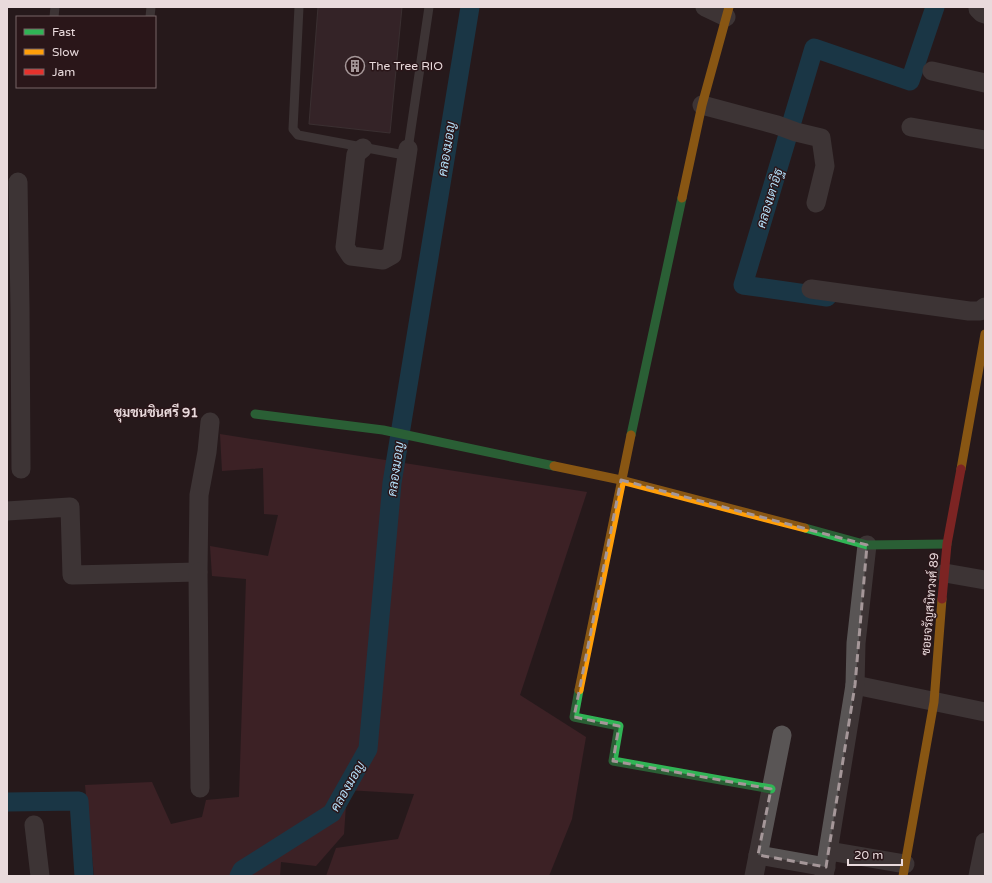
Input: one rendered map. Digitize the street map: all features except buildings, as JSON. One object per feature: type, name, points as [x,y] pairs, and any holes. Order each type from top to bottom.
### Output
[{"type":"street","points":[[705,7],[727,12],[702,105],[621,480],[574,717],[619,726],[613,761],[771,789]]},
{"type":"street","points":[[978,7],[982,13],[985,14]]},
{"type":"street","points":[[932,72],[985,83]]},
{"type":"street","points":[[702,105],[821,138],[825,166],[816,203]]},
{"type":"street","points":[[911,126],[985,140]]},
{"type":"street","points":[[363,148],[356,154],[345,247],[351,256],[383,260],[392,255],[408,149]]},
{"type":"street","points":[[18,182],[15,310],[20,469]]},
{"type":"street","points":[[812,289],[969,311],[985,308]]},
{"type":"street","name":"ซอยจรัญสนิทวงศ์ 89","points":[[906,873],[934,702],[948,544],[985,336]]},
{"type":"street","points":[[255,414],[383,430],[621,480],[867,545],[948,544]]},
{"type":"street","points":[[200,788],[198,572],[199,495],[207,452],[210,422]]},
{"type":"street","points":[[15,510],[70,507],[72,575],[198,572]]},
{"type":"street","points":[[826,865],[855,684],[856,643],[867,545]]},
{"type":"street","points":[[945,573],[985,580]]},
{"type":"street","points":[[855,684],[985,712]]},
{"type":"street","points":[[754,876],[782,735]]},
{"type":"street","points":[[34,825],[40,876]]},
{"type":"street","points":[[978,876],[985,842]]},
{"type":"street","points":[[758,856],[906,873]]},
{"type":"lane","points":[[299,7],[293,129],[298,135],[399,154],[408,149],[429,7]]},
{"type":"highlighted area","points":[[621,480],[867,545],[855,685],[826,867],[758,855],[771,789],[613,761],[619,726],[574,717]]},
{"type":"shaded area","points":[[220,434],[587,492],[520,695],[586,737],[572,819],[549,876],[326,876],[336,848],[398,839],[414,794],[347,790],[344,834],[316,866],[281,862],[280,876],[94,876],[85,785],[152,782],[171,824],[202,817],[206,800],[239,797],[246,579],[212,576],[210,546],[268,556],[278,515],[264,514],[263,468],[222,471]]},
{"type":"waterway","name":"คลองมอญ","points":[[239,876],[242,870],[332,813],[368,749],[392,483],[470,7]]},
{"type":"waterway","name":"คลองเตาอิฐ","points":[[827,297],[743,285],[814,48],[910,81],[935,7]]},
{"type":"waterway","points":[[7,802],[79,801],[84,876]]},
{"type":"traffic: fast","points":[[631,435],[682,198]]},
{"type":"traffic: fast","points":[[255,414],[383,430],[554,466]]},
{"type":"traffic: fast","points":[[805,528],[867,545],[947,544]]},
{"type":"traffic: fast","points":[[579,690],[574,717],[619,726],[613,761],[771,789]]},
{"type":"traffic: slow","points":[[682,198],[702,105],[729,7]]},
{"type":"traffic: slow","points":[[961,469],[985,334]]},
{"type":"traffic: slow","points":[[579,690],[631,435]]},
{"type":"traffic: slow","points":[[554,466],[621,480],[805,528]]},
{"type":"traffic: slow","points":[[903,876],[934,702],[942,599]]},
{"type":"traffic: jam","points":[[942,599],[947,544],[961,469]]},
{"type":"place","name":"The Tree RIO","points":[[355,66]]},
{"type":"district","name":"ชุมชนชินศรี 91","points":[[156,412]]}]
